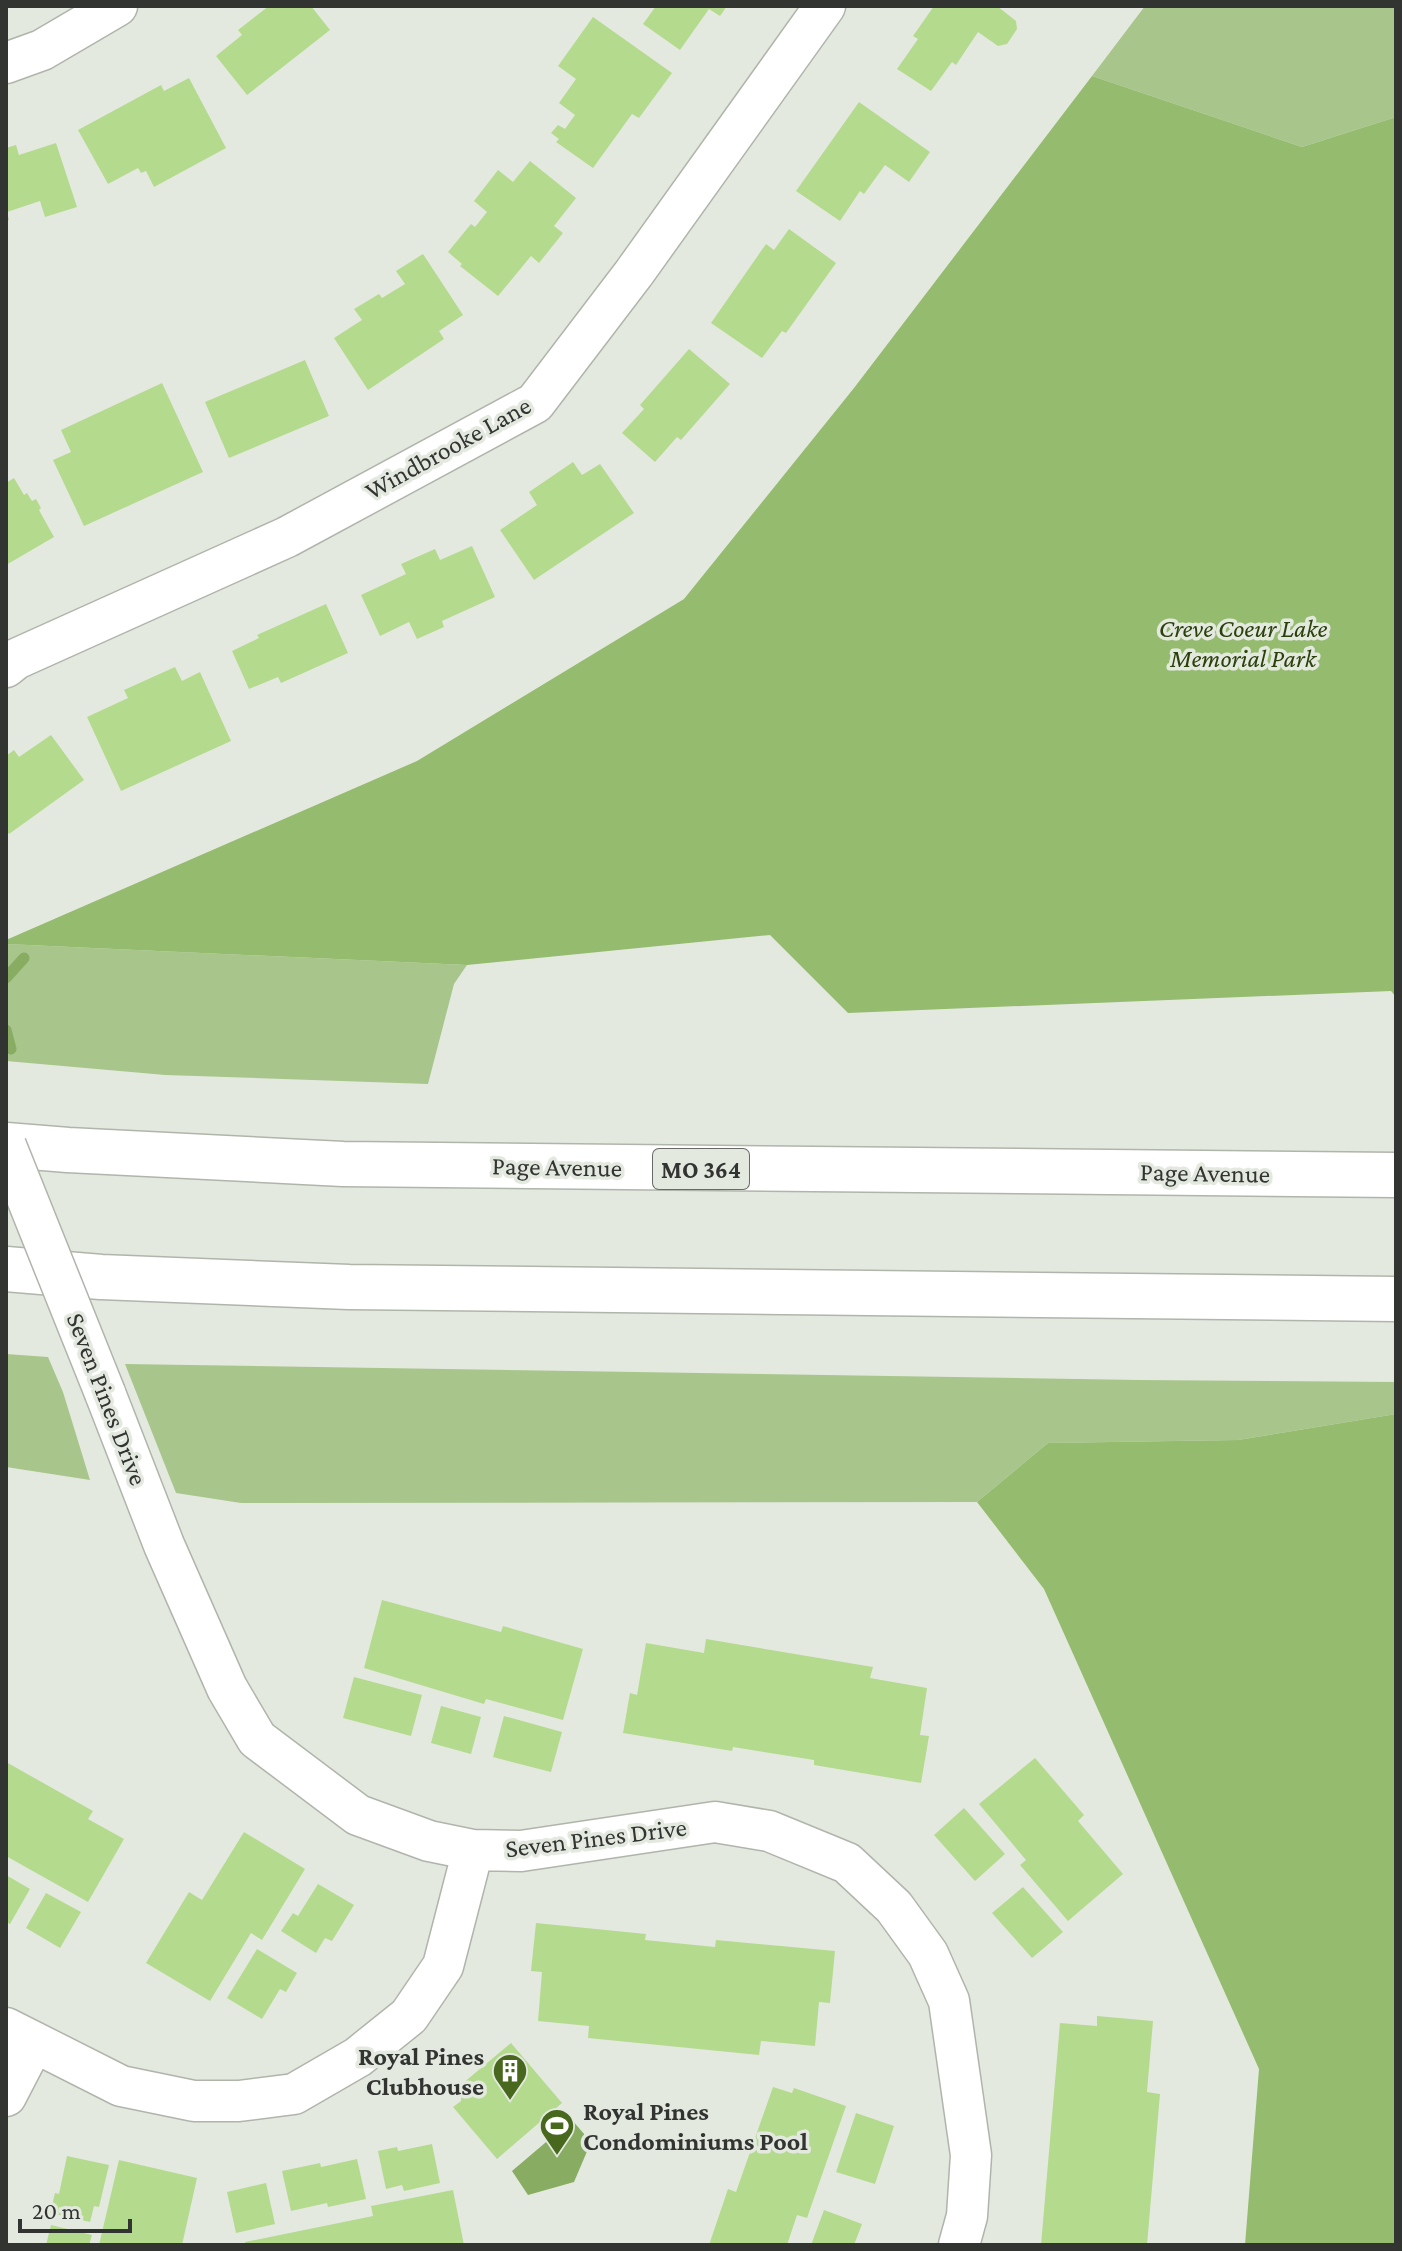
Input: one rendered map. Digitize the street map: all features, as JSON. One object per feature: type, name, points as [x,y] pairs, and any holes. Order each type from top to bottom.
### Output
[{"type":"highway","name":"Page Avenue","points":[[6,1145],[343,1164],[1396,1175]]},
{"type":"highway","points":[[6,1269],[101,1277],[365,1288],[1396,1299]]},
{"type":"street","points":[[6,63],[42,50],[117,6]]},
{"type":"street","name":"Windbrooke Lane","points":[[6,667],[30,653],[287,537],[535,403],[634,273],[825,6]]},
{"type":"street","name":"Seven Pines Drive","points":[[6,1145],[170,1559],[227,1688],[257,1739],[358,1815],[429,1841],[473,1850],[531,1850],[715,1822],[769,1831],[847,1863],[894,1907],[928,1954],[949,2001],[971,2155],[967,2216],[959,2245]]},
{"type":"street","points":[[6,2096],[20,2036],[121,2086],[194,2101],[239,2101],[294,2094],[358,2057],[409,2016],[443,1966],[473,1850]]},
{"type":"shaded area","points":[[1145,6],[1396,6],[1396,117],[1302,147],[1092,76]]},
{"type":"shaded area","points":[[6,944],[467,965],[454,984],[428,1084],[165,1075],[6,1061]]},
{"type":"shaded area","points":[[6,1354],[48,1357],[63,1392],[90,1480],[6,1467]]},
{"type":"shaded area","points":[[125,1364],[1396,1382],[1396,1414],[1238,1440],[1048,1443],[977,1502],[241,1503],[176,1493]]},
{"type":"shaded area","name":"Royal Pines Condominiums Pool","points":[[572,2120],[591,2142],[574,2182],[528,2195],[512,2171]]},
{"type":"green space","name":"Creve Coeur Lake Memorial Park","points":[[1092,76],[1302,147],[1396,117],[1396,997],[1391,991],[848,1013],[770,935],[467,965],[6,944],[6,940],[417,761],[684,599],[854,388]]},
{"type":"green space","points":[[1396,1414],[1396,2245],[1245,2245],[1259,2069],[1044,1589],[977,1502],[1048,1443],[1238,1440]]},
{"type":"building","points":[[269,6],[311,6],[330,30],[247,95],[216,56],[242,35],[238,30]]},
{"type":"building","points":[[656,6],[727,6],[720,16],[709,9],[680,50],[643,24]]},
{"type":"building","points":[[934,6],[997,6],[1016,21],[1017,29],[1007,44],[998,46],[978,32],[956,65],[952,62],[931,91],[897,69],[918,39],[913,36]]},
{"type":"building","points":[[593,17],[672,73],[639,118],[632,114],[593,168],[556,142],[559,139],[551,133],[558,125],[565,129],[575,115],[559,103],[576,79],[558,66]]},
{"type":"building","points":[[189,78],[226,148],[154,187],[146,171],[141,173],[138,168],[108,184],[78,130],[161,85],[164,91]]},
{"type":"building","points":[[859,102],[930,152],[909,182],[885,165],[864,194],[860,191],[840,221],[796,191]]},
{"type":"building","points":[[56,143],[77,207],[45,217],[40,201],[7,212],[9,220],[6,221],[6,148],[16,145],[19,155]]},
{"type":"building","points":[[530,161],[576,198],[554,226],[563,233],[539,263],[531,256],[498,296],[460,266],[462,264],[448,252],[471,224],[475,227],[487,212],[474,201],[498,170],[513,182]]},
{"type":"building","points":[[789,229],[836,263],[786,333],[782,331],[762,358],[711,323],[766,244],[774,250]]},
{"type":"building","points":[[423,254],[463,315],[439,331],[444,339],[368,390],[334,338],[362,320],[354,309],[379,294],[382,298],[405,284],[396,271]]},
{"type":"building","points":[[689,349],[730,384],[681,440],[677,437],[655,462],[622,433],[644,409],[640,405]]},
{"type":"building","points":[[305,360],[329,416],[229,458],[205,402]]},
{"type":"building","points":[[162,383],[203,472],[84,526],[53,460],[71,452],[61,430]]},
{"type":"building","points":[[573,462],[582,475],[600,464],[634,513],[534,580],[500,530],[537,505],[529,492]]},
{"type":"building","points":[[14,478],[24,495],[27,493],[32,501],[36,499],[54,537],[6,565],[6,483]]},
{"type":"building","points":[[472,546],[495,597],[442,621],[444,627],[417,639],[409,622],[380,636],[361,595],[406,574],[401,564],[435,549],[440,560]]},
{"type":"building","points":[[326,604],[348,653],[281,683],[278,677],[249,689],[232,651],[259,638],[257,635]]},
{"type":"building","points":[[175,667],[182,681],[200,672],[231,741],[121,791],[87,717],[128,698],[124,690]]},
{"type":"building","points":[[51,735],[84,780],[9,834],[6,830],[6,756],[14,750],[19,757]]},
{"type":"building","points":[[382,1600],[501,1632],[503,1626],[583,1649],[563,1720],[486,1699],[484,1704],[364,1668]]},
{"type":"building","points":[[706,1639],[873,1667],[870,1678],[927,1688],[920,1735],[929,1736],[921,1783],[814,1765],[814,1760],[733,1747],[732,1751],[623,1733],[630,1693],[637,1695],[646,1643],[704,1653]]},
{"type":"building","points":[[354,1677],[422,1695],[411,1736],[343,1718]]},
{"type":"building","points":[[441,1706],[481,1717],[471,1754],[431,1743]]},
{"type":"building","points":[[504,1716],[562,1732],[551,1772],[493,1757]]},
{"type":"building","points":[[1035,1758],[1084,1815],[1078,1821],[1123,1874],[1068,1921],[1020,1865],[1026,1860],[979,1804]]},
{"type":"building","points":[[6,1762],[93,1811],[88,1819],[124,1839],[88,1902],[6,1856]]},
{"type":"building","points":[[964,1808],[1005,1854],[975,1881],[934,1835]]},
{"type":"building","points":[[244,1832],[305,1869],[262,1940],[251,1933],[210,2001],[146,1963],[189,1892],[202,1900]]},
{"type":"building","points":[[6,1875],[30,1889],[10,1924],[6,1922]]},
{"type":"building","points":[[318,1884],[354,1905],[332,1941],[325,1938],[316,1953],[281,1931],[293,1913],[298,1916]]},
{"type":"building","points":[[1023,1887],[1063,1932],[1032,1958],[992,1913]]},
{"type":"building","points":[[46,1893],[81,1912],[60,1948],[26,1928]]},
{"type":"building","points":[[536,1923],[646,1934],[645,1940],[715,1947],[716,1940],[835,1951],[830,2003],[819,2002],[815,2046],[761,2041],[759,2055],[588,2038],[589,2026],[538,2021],[542,1972],[531,1971]]},
{"type":"building","points":[[257,1949],[297,1973],[286,1992],[280,1989],[262,2019],[227,1998]]},
{"type":"building","points":[[1097,2016],[1153,2021],[1147,2092],[1160,2094],[1147,2245],[1041,2245],[1060,2023],[1097,2026]]},
{"type":"building","name":"Royal Pines Clubhouse","points":[[511,2043],[562,2103],[497,2159],[453,2107],[461,2101],[462,2084]]},
{"type":"building","points":[[773,2087],[792,2093],[794,2088],[846,2106],[807,2218],[797,2215],[787,2245],[709,2245],[728,2189],[736,2192]]},
{"type":"building","points":[[856,2113],[894,2126],[875,2184],[836,2172]]},
{"type":"building","points":[[432,2144],[440,2183],[404,2191],[402,2185],[386,2189],[378,2151],[397,2147],[398,2151]]},
{"type":"building","points":[[67,2156],[109,2165],[99,2207],[94,2206],[90,2222],[50,2213],[55,2193],[59,2194]]},
{"type":"building","points":[[357,2159],[366,2199],[291,2211],[282,2171]]},
{"type":"building","points":[[119,2160],[197,2178],[182,2245],[99,2245]]},
{"type":"building","points":[[266,2183],[275,2224],[236,2233],[227,2192]]},
{"type":"building","points":[[453,2190],[464,2245],[245,2245],[245,2242],[373,2216],[371,2206]]},
{"type":"building","points":[[824,2210],[862,2224],[854,2245],[811,2245]]},
{"type":"building","points":[[51,2225],[92,2235],[89,2245],[46,2245]]},
{"type":"waterway","points":[[6,978],[24,958]]},
{"type":"waterway","points":[[6,1030],[11,1049]]},
{"type":"place","name":"Royal Pines Clubhouse","points":[[510,2102]]},
{"type":"place","name":"Royal Pines Condominiums Pool","points":[[557,2157]]}]
